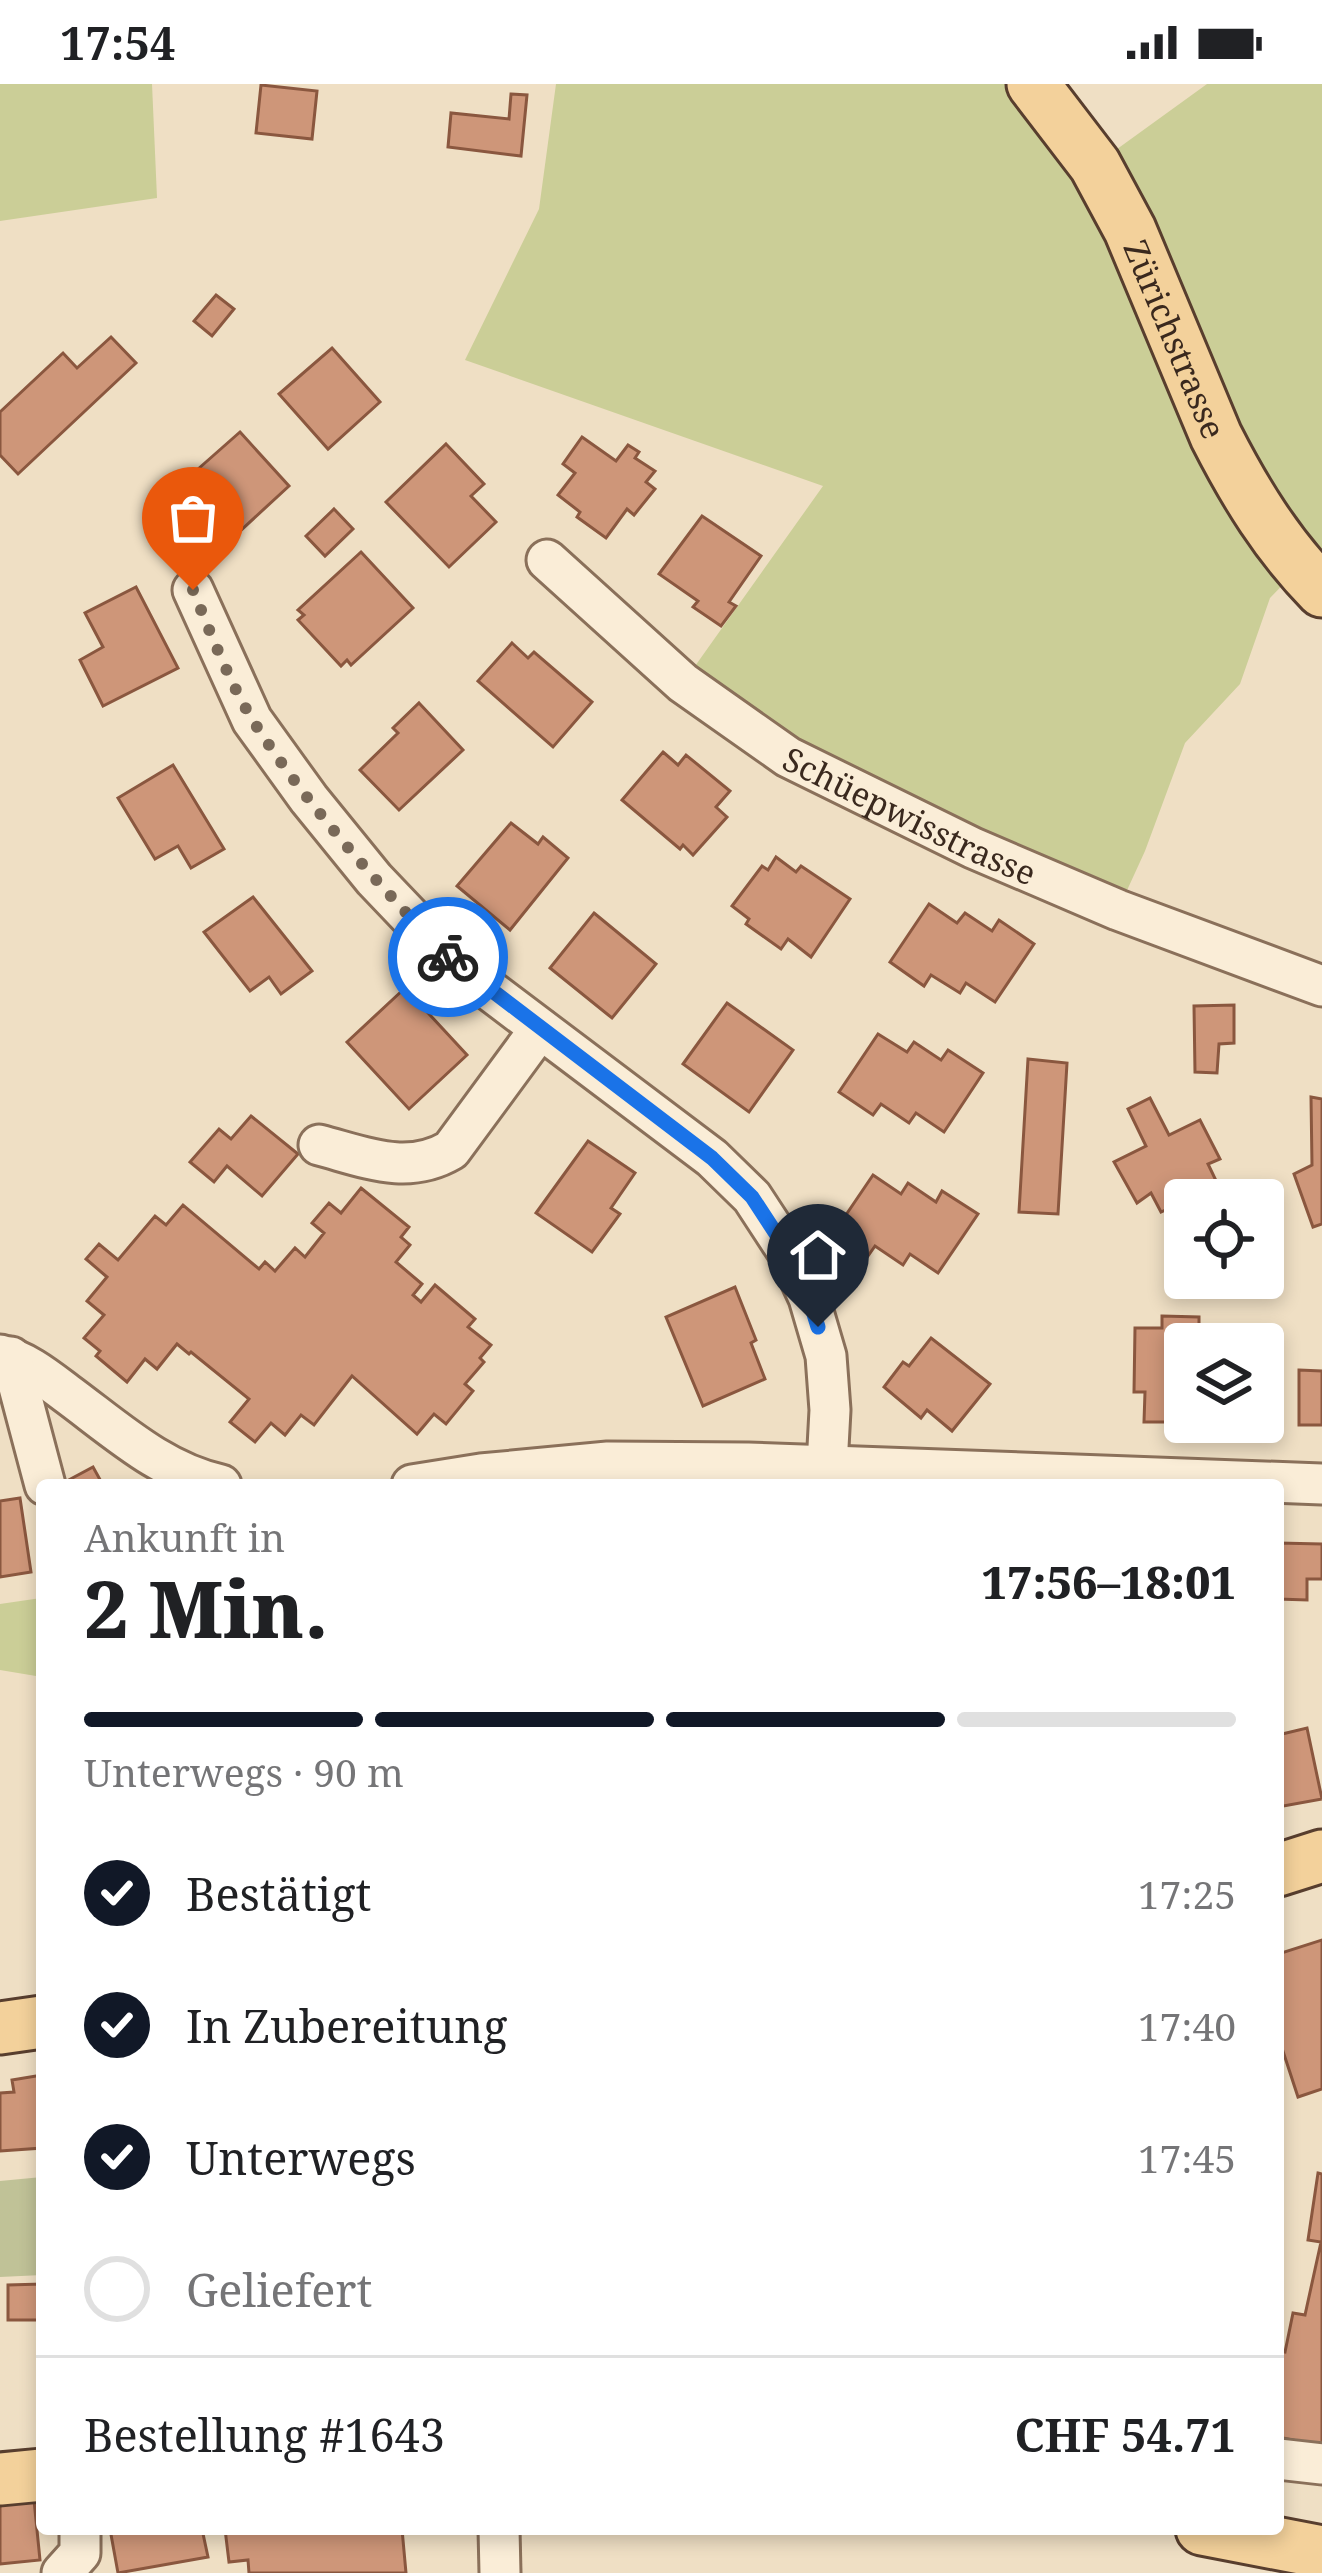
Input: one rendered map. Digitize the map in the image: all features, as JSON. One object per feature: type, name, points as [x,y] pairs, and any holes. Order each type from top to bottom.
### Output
[{"type":"main road","name":"Zürichstrasse","points":[[1033,84],[1112,194],[1232,469],[1277,540],[1322,591]]},
{"type":"main road","points":[[1284,1868],[1322,1856]]},
{"type":"main road","points":[[0,2028],[36,2023]]},
{"type":"main road","points":[[0,2480],[36,2476]]},
{"type":"main road","points":[[1233,2535],[1322,2552]]},
{"type":"street","name":"Schüepwisstrasse","points":[[547,560],[683,683],[788,757],[974,848],[1118,910],[1322,986]]},
{"type":"street","points":[[193,590],[252,720],[374,879],[456,965],[712,1158],[752,1197],[788,1252],[826,1356],[830,1410],[826,1466]]},
{"type":"street","points":[[319,1145],[377,1161],[410,1165],[434,1160],[451,1150],[540,1029]]},
{"type":"street","points":[[5,1356],[43,1479]]},
{"type":"street","points":[[5,1356],[37,1372],[162,1463],[199,1479]]},
{"type":"street","points":[[450,1479],[608,1462],[1184,1479]]},
{"type":"street","points":[[1284,1483],[1322,1484]]},
{"type":"street","points":[[1284,2460],[1322,2464]]},
{"type":"street","points":[[499,2535],[500,2573]]},
{"type":"green space","points":[[0,84],[152,84],[157,198],[0,221]]},
{"type":"green space","points":[[556,84],[1033,84],[1095,165],[1207,84],[1322,84],[1322,591],[1299,568],[1270,598],[1240,684],[1185,743],[1118,910],[683,683],[823,486],[465,360],[539,209]]},
{"type":"green space","points":[[36,1599],[36,1676],[0,1670],[0,1604]]},
{"type":"green space","points":[[36,2178],[36,2275],[0,2277],[0,2181]]},
{"type":"building","points":[[261,85],[317,91],[312,139],[256,133]]},
{"type":"building","points":[[511,94],[527,95],[521,156],[448,147],[451,113],[509,119]]},
{"type":"building","points":[[216,295],[234,309],[212,336],[194,321]]},
{"type":"building","points":[[111,337],[136,363],[18,474],[0,455],[0,412],[63,353],[77,368]]},
{"type":"building","points":[[332,348],[380,402],[328,449],[279,394]]},
{"type":"building","points":[[240,432],[289,486],[239,532],[189,477]]},
{"type":"building","points":[[582,437],[616,461],[628,445],[639,452],[635,458],[655,471],[646,482],[655,489],[634,515],[627,509],[606,538],[577,517],[580,512],[558,495],[575,473],[563,464]]},
{"type":"building","points":[[446,444],[484,484],[471,496],[496,522],[449,567],[386,502]]},
{"type":"building","points":[[334,509],[353,529],[325,556],[306,536]]},
{"type":"building","points":[[702,516],[761,556],[729,602],[736,606],[721,626],[693,607],[698,601],[659,574]]},
{"type":"building","points":[[361,552],[413,608],[351,665],[347,660],[341,666],[298,620],[304,615],[298,610]]},
{"type":"building","points":[[136,587],[178,668],[103,706],[80,660],[103,647],[85,613]]},
{"type":"building","points":[[512,643],[528,658],[534,652],[592,702],[553,747],[478,681]]},
{"type":"building","points":[[419,703],[463,750],[399,810],[360,770],[398,733],[393,728]]},
{"type":"building","points":[[663,752],[678,765],[686,755],[730,791],[716,807],[727,817],[693,855],[622,800]]},
{"type":"building","points":[[173,765],[224,849],[191,868],[178,846],[155,859],[118,798]]},
{"type":"building","points":[[511,823],[538,844],[543,837],[568,858],[510,930],[457,886]]},
{"type":"building","points":[[776,857],[796,872],[801,866],[850,899],[811,957],[788,939],[781,949],[746,924],[749,919],[732,906],[762,866],[768,870]]},
{"type":"building","points":[[253,897],[312,971],[281,994],[269,977],[250,991],[204,932]]},
{"type":"building","points":[[929,904],[957,923],[965,913],[992,931],[999,920],[1034,944],[995,1002],[966,983],[960,993],[931,975],[924,986],[890,962]]},
{"type":"building","points":[[594,913],[656,964],[612,1018],[550,968]]},
{"type":"building","points":[[405,988],[467,1055],[409,1109],[347,1042]]},
{"type":"building","points":[[727,1003],[793,1050],[749,1112],[683,1064]]},
{"type":"building","points":[[1234,1005],[1234,1043],[1219,1044],[1217,1073],[1195,1072],[1194,1006]]},
{"type":"building","points":[[878,1034],[907,1052],[914,1042],[941,1060],[948,1050],[983,1073],[944,1132],[916,1113],[909,1123],[881,1104],[873,1115],[839,1092]]},
{"type":"building","points":[[1028,1059],[1067,1063],[1058,1214],[1019,1212]]},
{"type":"building","points":[[1311,1097],[1322,1099],[1322,1224],[1313,1227],[1294,1174],[1312,1165]]},
{"type":"building","points":[[1150,1098],[1169,1135],[1200,1120],[1220,1159],[1208,1164],[1215,1179],[1164,1179],[1161,1212],[1151,1193],[1137,1203],[1114,1162],[1146,1146],[1128,1109]]},
{"type":"building","points":[[251,1116],[298,1154],[262,1196],[227,1166],[214,1182],[190,1162],[219,1129],[231,1139]]},
{"type":"building","points":[[588,1141],[635,1173],[611,1208],[620,1214],[592,1252],[536,1213]]},
{"type":"building","points":[[873,1175],[901,1194],[908,1183],[936,1202],[942,1191],[978,1214],[938,1273],[910,1254],[903,1265],[875,1246],[868,1256],[833,1234]]},
{"type":"building","points":[[361,1188],[409,1227],[401,1237],[410,1245],[396,1262],[422,1284],[413,1295],[421,1302],[435,1285],[475,1319],[468,1327],[491,1345],[480,1358],[484,1362],[465,1384],[473,1391],[446,1424],[434,1414],[417,1434],[352,1376],[314,1425],[301,1415],[285,1435],[271,1423],[255,1442],[230,1422],[249,1399],[191,1352],[177,1344],[157,1369],[145,1359],[127,1382],[96,1356],[100,1351],[84,1338],[104,1315],[87,1301],[107,1277],[86,1259],[99,1244],[118,1260],[155,1216],[166,1225],[183,1205],[259,1269],[265,1262],[275,1271],[295,1248],[305,1257],[324,1233],[312,1223],[329,1203],[341,1213]]},
{"type":"building","points":[[735,1287],[765,1379],[703,1406],[666,1317]]},
{"type":"building","points":[[1162,1316],[1199,1317],[1199,1323],[1164,1323],[1164,1422],[1144,1422],[1145,1392],[1134,1392],[1135,1328],[1162,1328]]},
{"type":"building","points":[[931,1338],[990,1384],[952,1431],[927,1410],[921,1418],[884,1387]]},
{"type":"building","points":[[1299,1370],[1322,1371],[1322,1425],[1299,1425]]},
{"type":"building","points":[[93,1467],[100,1479],[71,1479]]},
{"type":"building","points":[[20,1498],[31,1572],[0,1577],[0,1501]]},
{"type":"building","points":[[1284,1543],[1322,1544],[1322,1579],[1307,1579],[1307,1600],[1284,1599]]},
{"type":"building","points":[[1307,1728],[1322,1799],[1284,1806],[1284,1734]]},
{"type":"building","points":[[1322,1940],[1322,2089],[1298,2097],[1284,2054],[1284,1952]]},
{"type":"building","points":[[36,2076],[36,2148],[0,2151],[0,2093],[14,2092],[12,2080]]},
{"type":"building","points":[[1318,2173],[1322,2174],[1322,2446],[1284,2438],[1284,2352],[1293,2313],[1305,2315],[1321,2242],[1308,2240]]},
{"type":"building","points":[[36,2284],[36,2320],[8,2320],[8,2285]]},
{"type":"building","points":[[34,2500],[40,2560],[0,2564],[0,2504]]},
{"type":"building","points":[[111,2535],[203,2535],[208,2557],[118,2573]]},
{"type":"building","points":[[226,2535],[403,2535],[406,2573],[249,2573],[248,2560],[229,2562]]},
{"type":"way so far","points":[[193,590],[252,720],[374,879],[448,957]]},
{"type":"route","points":[[448,957],[712,1158],[752,1197],[788,1252],[818,1327]]}]
